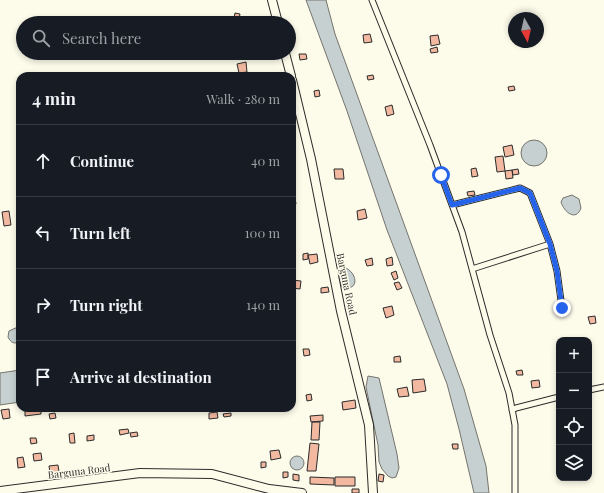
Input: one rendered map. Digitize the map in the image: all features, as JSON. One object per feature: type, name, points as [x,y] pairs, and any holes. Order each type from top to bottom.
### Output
[{"type":"main road","points":[[272,0],[276,16]]},
{"type":"main road","points":[[287,60],[290,72]]},
{"type":"main road","name":"Barguna Road","points":[[296,97],[311,159],[342,311],[369,426],[373,493]]},
{"type":"main road","name":"Barguna Road","points":[[0,491],[140,473],[212,474],[269,489],[302,493]]},
{"type":"street","points":[[372,0],[430,145],[462,232],[490,335],[509,393],[515,425],[515,493]]},
{"type":"street","points":[[452,205],[520,188],[530,193],[550,244],[557,271],[562,308]]},
{"type":"street","points":[[472,269],[550,244]]},
{"type":"street","points":[[592,389],[604,386]]},
{"type":"street","points":[[512,410],[556,398]]},
{"type":"shaded area","points":[[306,0],[326,0],[335,34],[464,389],[486,466],[489,493],[474,493],[447,384],[387,230],[347,111]]},
{"type":"shaded area","points":[[534,140],[543,144],[547,153],[543,162],[534,166],[525,162],[521,153],[525,144]]},
{"type":"shaded area","points":[[572,195],[579,199],[581,208],[579,212],[573,215],[567,212],[561,202],[563,198]]},
{"type":"shaded area","points":[[346,268],[353,274],[355,282],[354,285],[348,288],[342,287],[338,276],[340,269]]},
{"type":"shaded area","points":[[16,328],[16,343],[10,341],[8,337],[9,331]]},
{"type":"shaded area","points":[[16,371],[16,403],[0,405],[0,373]]},
{"type":"shaded area","points":[[368,376],[379,378],[397,454],[399,468],[396,477],[392,478],[388,476],[382,469],[379,462],[378,445],[366,387]]},
{"type":"shaded area","points":[[297,456],[302,458],[304,463],[302,468],[297,470],[292,468],[290,463],[292,458]]},
{"type":"building","points":[[235,13],[240,14],[240,16],[234,16]]},
{"type":"building","points":[[370,34],[372,42],[364,43],[363,35]]},
{"type":"building","points":[[438,35],[440,44],[431,46],[430,36]]},
{"type":"building","points":[[437,47],[438,52],[431,53],[430,49]]},
{"type":"building","points":[[299,54],[306,54],[307,59],[300,60]]},
{"type":"building","points":[[246,62],[247,72],[239,72],[237,64]]},
{"type":"building","points":[[373,75],[374,79],[368,80],[367,76]]},
{"type":"building","points":[[514,86],[515,90],[509,91],[508,87]]},
{"type":"building","points":[[319,90],[320,96],[315,97],[314,91]]},
{"type":"building","points":[[392,105],[394,114],[387,116],[385,107]]},
{"type":"building","points":[[512,145],[514,155],[505,157],[503,147]]},
{"type":"building","points":[[503,156],[505,171],[497,172],[495,157]]},
{"type":"building","points":[[476,168],[478,176],[472,177],[471,169]]},
{"type":"building","points":[[334,169],[343,169],[344,179],[335,179]]},
{"type":"building","points":[[518,169],[519,174],[513,175],[512,170]]},
{"type":"building","points":[[512,170],[513,178],[506,179],[505,171]]},
{"type":"building","points":[[474,191],[475,195],[468,196],[467,192]]},
{"type":"building","points":[[365,209],[367,218],[358,220],[357,211]]},
{"type":"building","points":[[9,211],[11,225],[4,226],[2,212]]},
{"type":"building","points":[[308,253],[308,259],[303,260],[303,254]]},
{"type":"building","points":[[317,254],[318,262],[310,264],[308,255]]},
{"type":"building","points":[[392,257],[393,265],[387,266],[386,259]]},
{"type":"building","points":[[372,258],[373,265],[367,266],[365,260]]},
{"type":"building","points":[[396,271],[398,278],[394,280],[391,273]]},
{"type":"building","points":[[296,280],[301,281],[300,289],[296,288]]},
{"type":"building","points":[[399,282],[402,288],[397,290],[394,283]]},
{"type":"building","points":[[328,287],[329,292],[321,293],[321,288]]},
{"type":"building","points":[[392,306],[394,315],[386,318],[383,308]]},
{"type":"building","points":[[595,316],[596,323],[590,324],[588,317]]},
{"type":"building","points":[[303,349],[309,349],[310,355],[304,356]]},
{"type":"building","points":[[400,356],[401,362],[394,362],[394,357]]},
{"type":"building","points":[[522,370],[523,375],[517,375],[516,371]]},
{"type":"building","points":[[424,379],[426,391],[413,393],[412,380]]},
{"type":"building","points":[[539,380],[540,387],[532,388],[531,381]]},
{"type":"building","points":[[407,387],[409,396],[399,397],[397,389]]},
{"type":"building","points":[[311,394],[312,400],[307,401],[306,395]]},
{"type":"building","points":[[355,400],[356,408],[343,410],[342,402]]},
{"type":"building","points":[[9,409],[10,418],[3,419],[1,410]]},
{"type":"building","points":[[25,412],[41,412],[41,414],[25,416]]},
{"type":"building","points":[[217,412],[218,418],[209,419],[209,413]]},
{"type":"building","points":[[55,413],[56,418],[50,419],[49,414]]},
{"type":"building","points":[[231,413],[231,416],[224,417],[223,414]]},
{"type":"building","points":[[323,415],[323,421],[311,422],[310,416]]},
{"type":"building","points":[[312,422],[320,422],[319,440],[311,440]]},
{"type":"building","points":[[128,429],[129,433],[120,435],[119,430]]},
{"type":"building","points":[[137,432],[138,436],[131,437],[130,433]]},
{"type":"building","points":[[74,433],[75,443],[70,443],[69,434]]},
{"type":"building","points":[[94,435],[94,440],[87,441],[87,436]]},
{"type":"building","points":[[30,438],[36,438],[37,443],[31,444]]},
{"type":"building","points":[[310,443],[319,444],[316,471],[307,471]]},
{"type":"building","points":[[452,444],[458,444],[458,449],[453,449]]},
{"type":"building","points":[[279,450],[281,458],[271,460],[270,451]]},
{"type":"building","points":[[41,453],[42,460],[34,461],[33,454]]},
{"type":"building","points":[[23,457],[25,467],[18,468],[17,458]]},
{"type":"building","points":[[261,462],[266,462],[266,467],[261,468]]},
{"type":"building","points":[[58,465],[59,472],[50,473],[49,466]]},
{"type":"building","points":[[283,472],[288,472],[288,477],[283,478]]},
{"type":"building","points":[[293,474],[299,475],[299,481],[293,480]]},
{"type":"building","points":[[379,474],[384,475],[383,482],[378,481]]},
{"type":"building","points":[[310,477],[334,478],[334,485],[310,484]]},
{"type":"building","points":[[335,477],[355,477],[355,486],[335,486]]},
{"type":"building","points":[[352,489],[359,489],[359,493],[352,493]]},
{"type":"route","points":[[441,175],[452,205],[520,188],[530,193],[550,244],[557,271],[562,308]]}]
